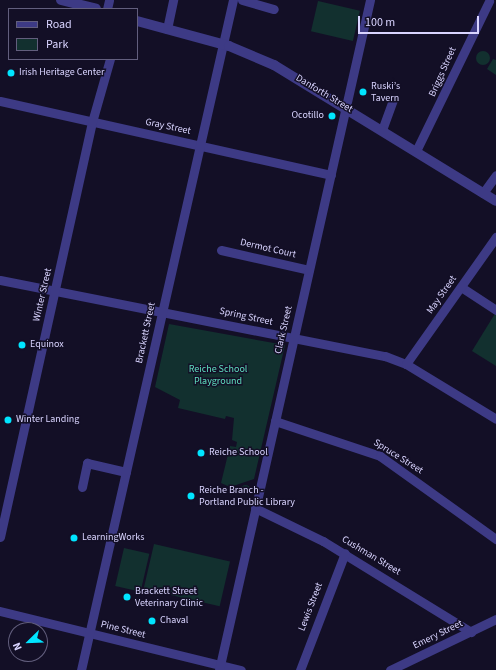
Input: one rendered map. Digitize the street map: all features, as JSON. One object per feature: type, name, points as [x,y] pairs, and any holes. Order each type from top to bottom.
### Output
[{"type":"street","points":[[60,0],[92,8]]},
{"type":"street","points":[[167,29],[173,0]]},
{"type":"street","name":"Brackett Street","points":[[80,669],[90,632],[161,312],[233,0]]},
{"type":"street","points":[[242,0],[274,9]]},
{"type":"street","name":"Clark Street","points":[[219,668],[370,0]]},
{"type":"street","name":"Briggs Street","points":[[416,151],[490,2]]},
{"type":"street","name":"Danforth Street","points":[[138,21],[222,44],[274,64],[346,106],[496,201]]},
{"type":"street","name":"Winter Street","points":[[0,537],[56,291],[92,122],[110,60]]},
{"type":"street","points":[[382,130],[393,99]]},
{"type":"street","name":"Gray Street","points":[[0,101],[331,174]]},
{"type":"street","points":[[483,193],[496,175]]},
{"type":"street","name":"May Street","points":[[406,364],[496,238]]},
{"type":"street","name":"Dermot Court","points":[[221,250],[310,270]]},
{"type":"street","name":"Spring Street","points":[[0,280],[368,352],[406,364],[496,419]]},
{"type":"street","points":[[461,287],[496,310]]},
{"type":"street","name":"Spruce Street","points":[[275,421],[380,456],[496,539]]},
{"type":"street","points":[[82,487],[87,463],[126,472]]},
{"type":"street","name":"Cushman Street","points":[[255,508],[345,554],[470,632]]},
{"type":"street","name":"Lewis Street","points":[[300,670],[345,554]]},
{"type":"street","name":"Pine Street","points":[[0,611],[90,632],[219,668],[241,670]]},
{"type":"street","name":"Emery Street","points":[[390,670],[496,619]]},
{"type":"green space","points":[[318,1],[360,11],[353,41],[311,31]]},
{"type":"green space","points":[[483,51],[488,53],[490,58],[488,63],[483,65],[478,63],[476,58],[478,53]]},
{"type":"green space","points":[[493,59],[496,60],[496,75],[487,69]]},
{"type":"green space","points":[[496,312],[496,366],[472,351]]},
{"type":"green space","name":"Reiche School Playground","points":[[169,324],[285,345],[254,479],[230,487],[221,483],[230,446],[236,447],[237,442],[232,440],[234,418],[226,416],[225,419],[178,408],[180,400],[155,387]]},
{"type":"green space","points":[[245,484],[250,489],[245,494],[240,489]]},
{"type":"green space","points":[[154,544],[230,562],[220,606],[144,589]]},
{"type":"green space","points":[[124,548],[149,554],[141,592],[115,586]]},
{"type":"place","name":"Irish Heritage Center","points":[[11,73]]},
{"type":"place","name":"Ruski’s Tavern","points":[[363,92]]},
{"type":"place","name":"Ocotillo","points":[[332,116]]},
{"type":"place","name":"Equinox","points":[[22,345]]},
{"type":"place","name":"Winter Landing","points":[[8,420]]},
{"type":"place","name":"Reiche School","points":[[201,453]]},
{"type":"place","name":"Reiche Branch - Portland Public Library","points":[[191,496]]},
{"type":"place","name":"LearningWorks","points":[[74,538]]},
{"type":"place","name":"Brackett Street Veterinary Clinic","points":[[127,597]]},
{"type":"place","name":"Chaval","points":[[152,621]]}]
